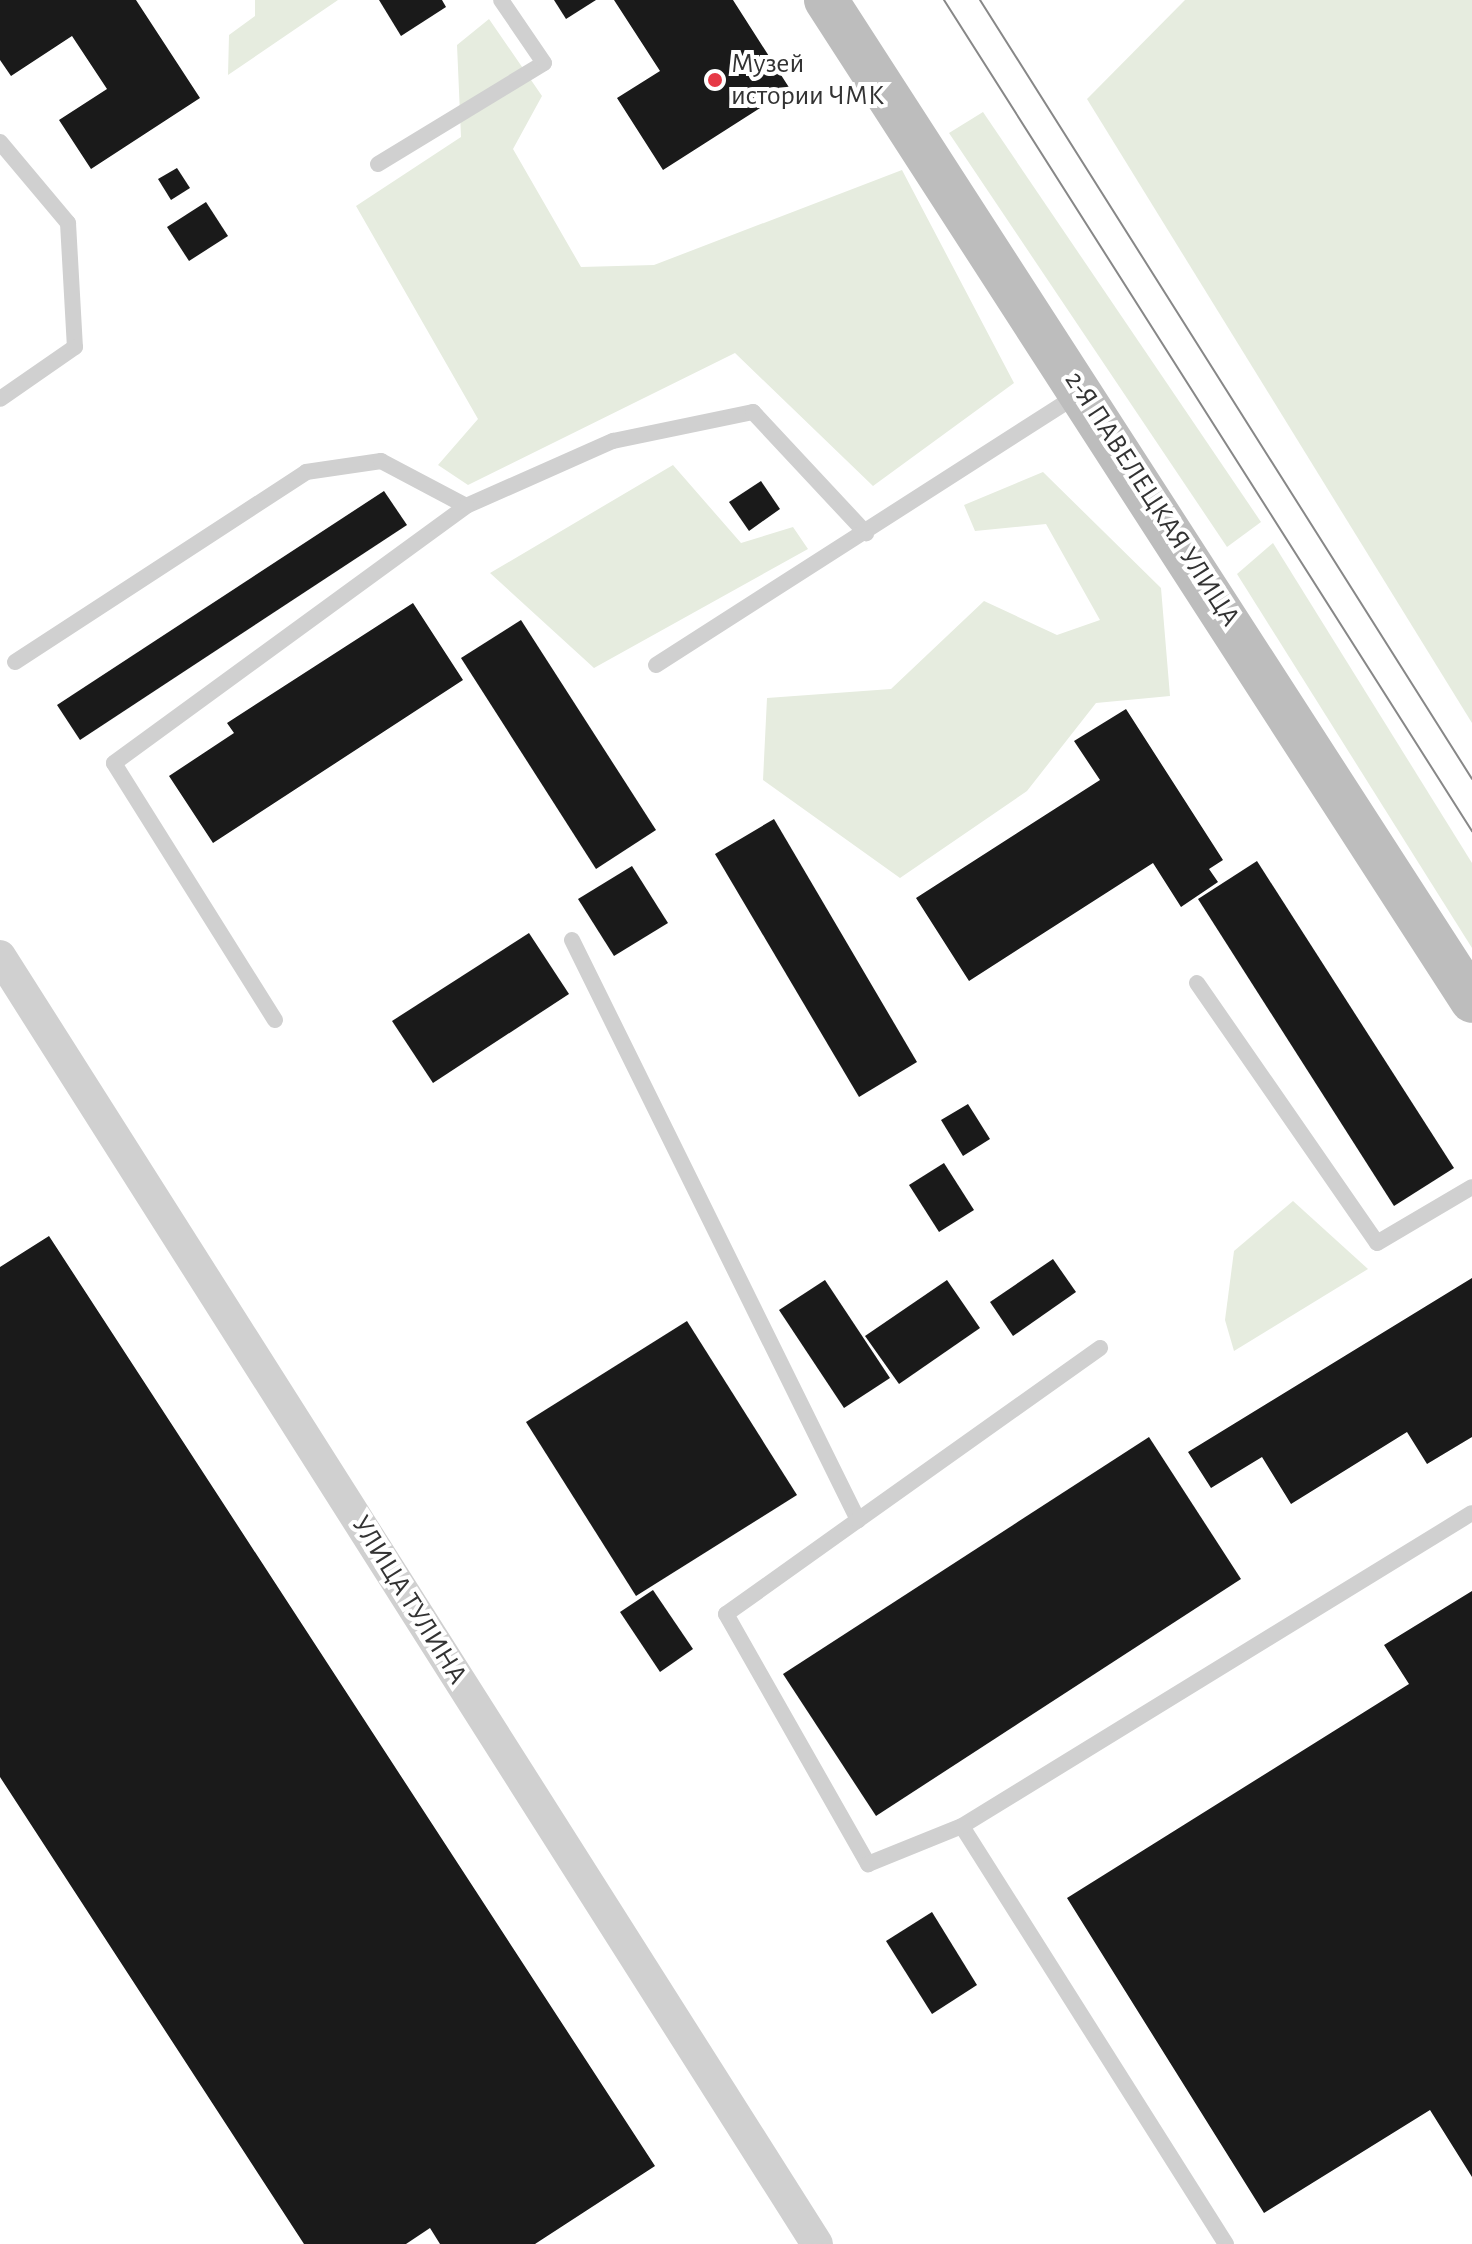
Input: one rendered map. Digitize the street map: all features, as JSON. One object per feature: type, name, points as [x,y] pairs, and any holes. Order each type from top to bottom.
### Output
[{"type":"main road","name":"2-Я ПАВЕЛЕЦКАЯ УЛИЦА","points":[[826,0],[1084,391],[1472,1001]]},
{"type":"street","name":"УЛИЦА ТУЛИНА","points":[[0,956],[817,2244]]},
{"type":"lane","points":[[378,164],[544,63],[501,0]]},
{"type":"lane","points":[[0,142],[68,223],[75,347],[0,399]]},
{"type":"lane","points":[[656,665],[1084,391]]},
{"type":"lane","points":[[275,1020],[114,763],[466,506],[613,441],[753,412],[866,533]]},
{"type":"lane","points":[[15,662],[306,472],[381,461],[466,506]]},
{"type":"lane","points":[[572,940],[858,1520]]},
{"type":"lane","points":[[1197,983],[1377,1243],[1472,1187]]},
{"type":"lane","points":[[1100,1348],[726,1614],[868,1864],[962,1826],[1472,1513]]},
{"type":"lane","points":[[962,1826],[1226,2244]]},
{"type":"shaded area","points":[[255,0],[338,0],[228,75],[229,35],[255,16]]},
{"type":"shaded area","points":[[1185,0],[1472,0],[1472,723],[1087,99]]},
{"type":"shaded area","points":[[489,19],[542,96],[513,149],[581,267],[654,265],[902,170],[1014,383],[873,486],[735,353],[468,485],[438,465],[478,419],[356,206],[461,137],[457,45]]},
{"type":"shaded area","points":[[983,112],[1261,522],[1227,547],[949,133]]},
{"type":"shaded area","points":[[673,465],[741,543],[793,527],[808,549],[594,668],[490,573]]},
{"type":"shaded area","points":[[1043,472],[1161,588],[1170,696],[1096,703],[1027,791],[900,878],[763,780],[767,698],[891,689],[984,601],[1057,635],[1100,620],[1046,524],[975,531],[964,505]]},
{"type":"shaded area","points":[[1273,543],[1472,863],[1472,948],[1237,574]]},
{"type":"shaded area","points":[[1293,1201],[1368,1269],[1234,1351],[1225,1320],[1234,1251]]},
{"type":"building","points":[[0,0],[136,0],[200,98],[91,169],[59,120],[107,89],[72,36],[11,76],[0,60]]},
{"type":"building","points":[[379,0],[442,0],[446,7],[401,36]]},
{"type":"building","points":[[554,0],[596,0],[566,19]]},
{"type":"building","name":"Музей истории ЧМК","points":[[614,0],[733,0],[790,89],[663,170],[617,98],[660,71]]},
{"type":"building","points":[[177,168],[190,188],[171,200],[158,179]]},
{"type":"building","points":[[206,202],[228,236],[189,261],[167,227]]},
{"type":"building","points":[[761,481],[780,509],[749,531],[729,502]]},
{"type":"building","points":[[384,491],[407,525],[80,740],[57,705]]},
{"type":"building","points":[[413,603],[463,680],[213,843],[169,776],[234,733],[227,723]]},
{"type":"building","points":[[521,620],[656,830],[596,869],[461,658]]},
{"type":"building","points":[[1126,709],[1223,860],[1209,869],[1218,882],[1181,907],[1153,863],[969,981],[916,898],[1100,780],[1074,741]]},
{"type":"building","points":[[774,819],[917,1062],[859,1097],[715,854]]},
{"type":"building","points":[[1257,861],[1454,1168],[1394,1206],[1198,899]]},
{"type":"building","points":[[632,866],[668,923],[614,956],[578,899]]},
{"type":"building","points":[[529,933],[569,994],[433,1083],[392,1021]]},
{"type":"building","points":[[968,1104],[990,1139],[963,1156],[941,1120]]},
{"type":"building","points":[[944,1163],[974,1210],[939,1232],[909,1185]]},
{"type":"building","points":[[49,1236],[655,2166],[535,2244],[440,2244],[430,2228],[406,2244],[304,2244],[0,1777],[0,1267]]},
{"type":"building","points":[[1053,1259],[1076,1292],[1013,1336],[990,1302]]},
{"type":"building","points":[[1472,1278],[1472,1437],[1427,1464],[1407,1432],[1291,1504],[1262,1457],[1211,1488],[1188,1452]]},
{"type":"building","points":[[825,1280],[890,1378],[844,1408],[779,1310]]},
{"type":"building","points":[[947,1280],[980,1328],[899,1384],[865,1336]]},
{"type":"building","points":[[687,1321],[797,1495],[636,1596],[526,1422]]},
{"type":"building","points":[[1149,1437],[1241,1579],[876,1816],[783,1674]]},
{"type":"building","points":[[653,1590],[693,1649],[660,1672],[620,1612]]},
{"type":"building","points":[[1472,1591],[1472,2177],[1430,2110],[1264,2213],[1067,1898],[1409,1684],[1384,1645]]},
{"type":"building","points":[[932,1912],[977,1985],[932,2014],[886,1941]]},
{"type":"tram line","points":[[944,0],[1472,831]]},
{"type":"tram line","points":[[980,0],[1472,779]]},
{"type":"place","name":"Музей истории ЧМК","points":[[715,80]]}]
